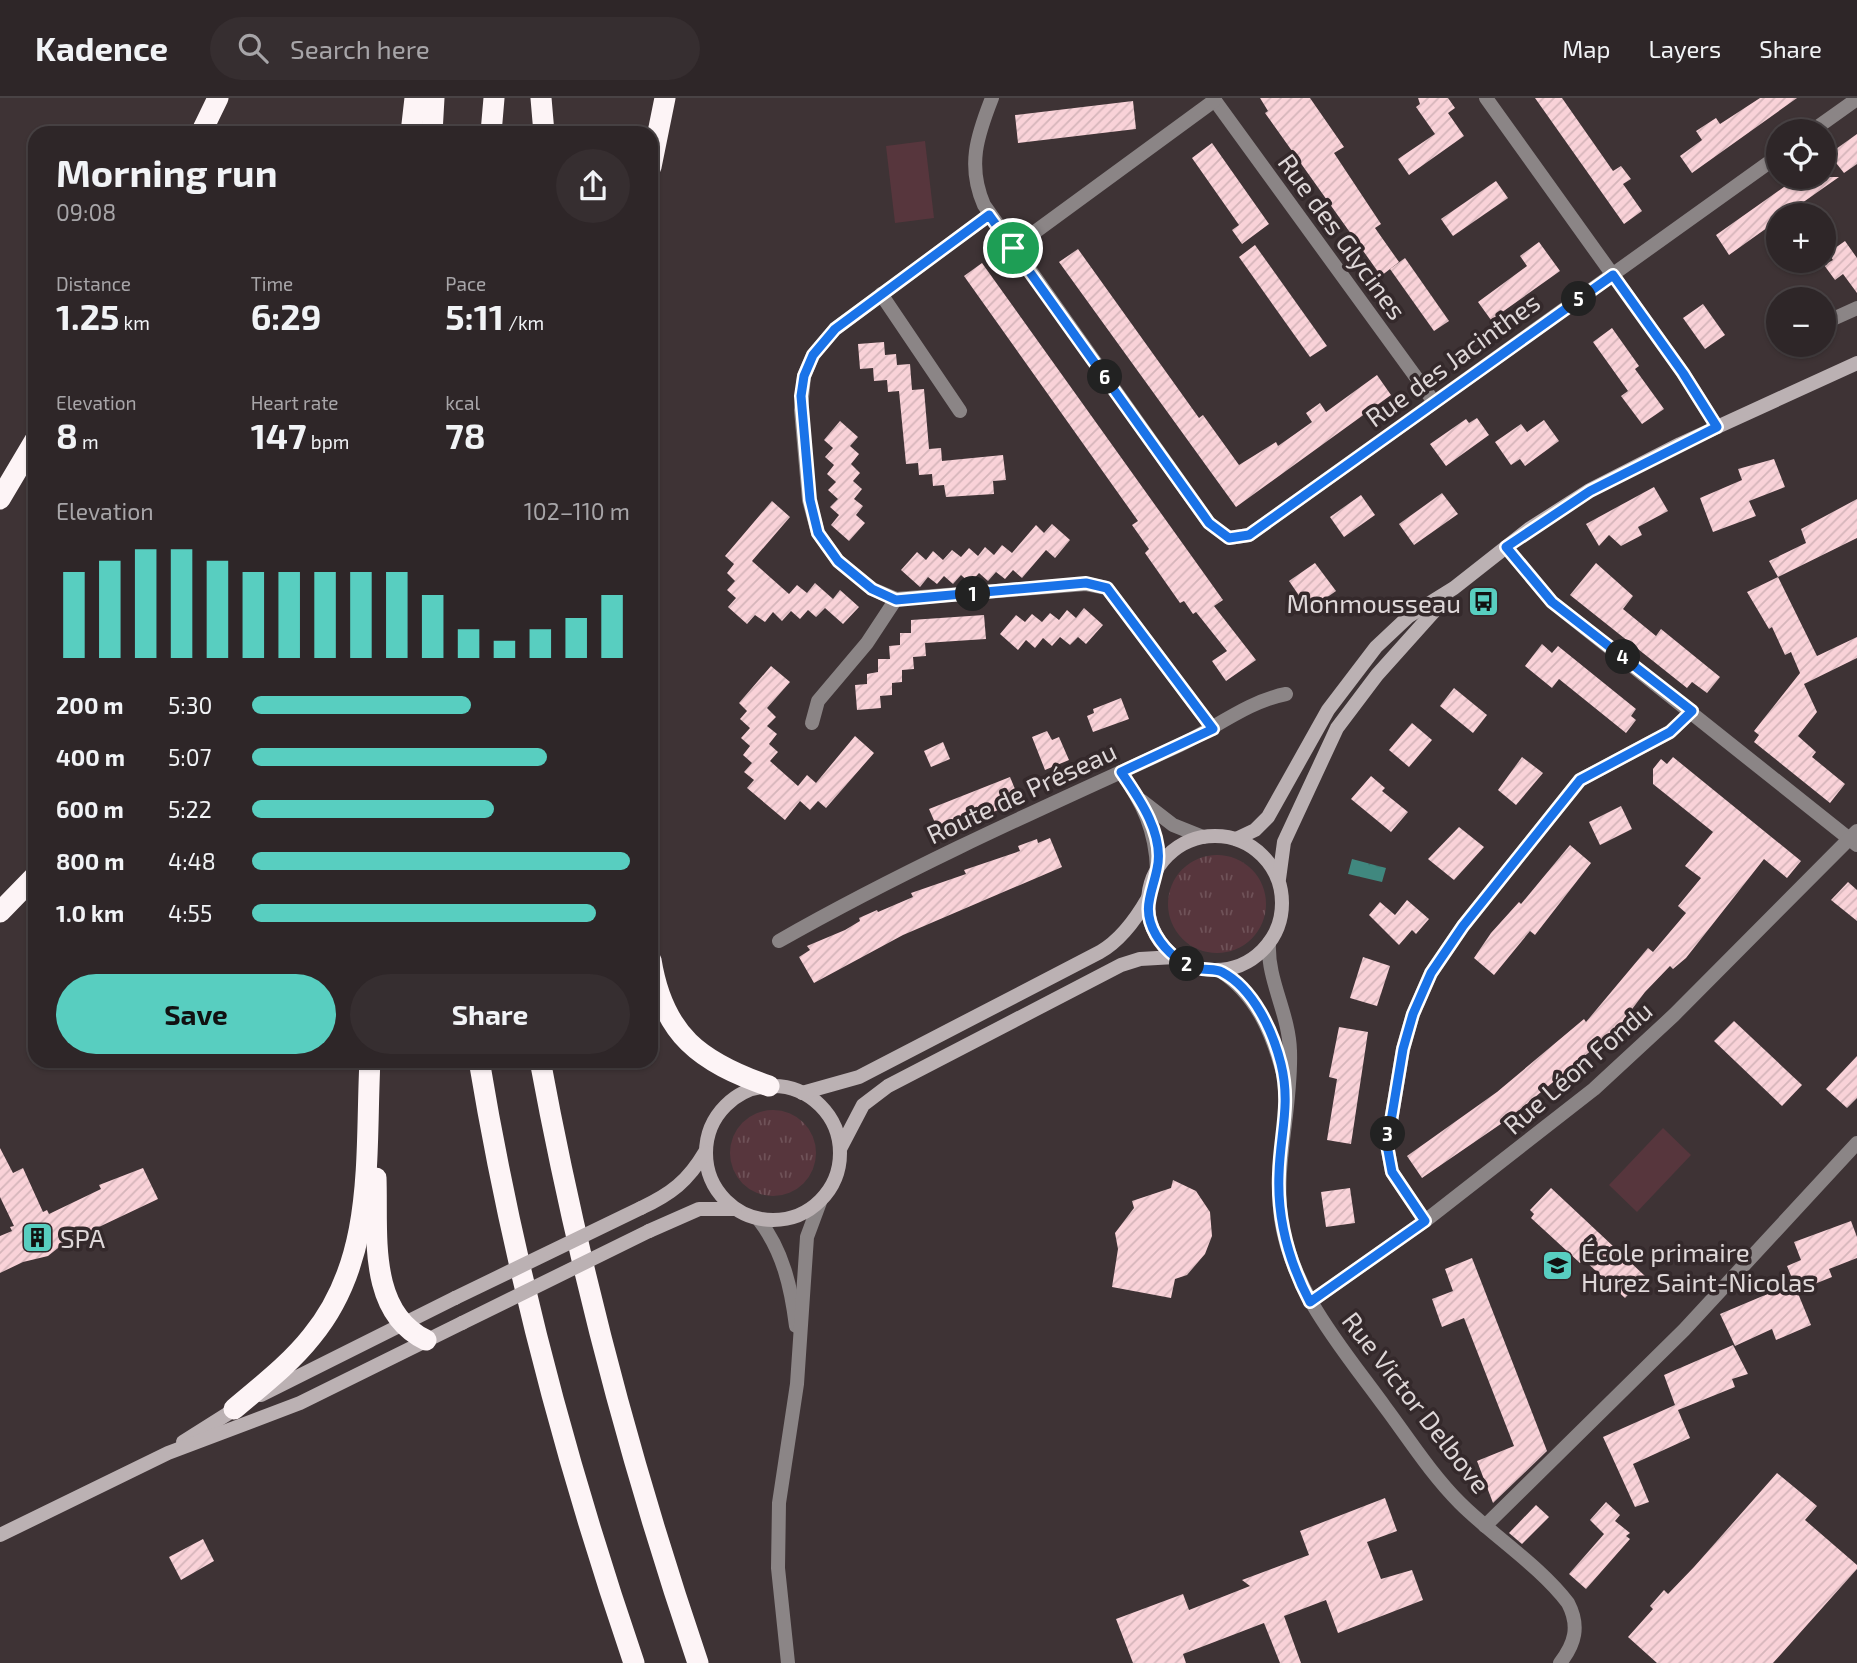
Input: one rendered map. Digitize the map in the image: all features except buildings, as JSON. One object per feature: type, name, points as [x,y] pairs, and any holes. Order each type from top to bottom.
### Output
[{"type":"highway","points":[[204,126],[218,98]]},
{"type":"highway","points":[[412,126],[415,98]]},
{"type":"highway","points":[[432,126],[434,98]]},
{"type":"highway","points":[[492,126],[494,98]]},
{"type":"highway","points":[[541,98],[543,126]]},
{"type":"highway","points":[[658,132],[665,98]]},
{"type":"highway","points":[[0,499],[28,451]]},
{"type":"highway","points":[[0,912],[28,883]]},
{"type":"highway","points":[[658,988],[662,1004],[684,1039],[722,1068],[769,1086]]},
{"type":"highway","points":[[371,1068],[379,1271],[389,1302],[403,1323],[426,1340]]},
{"type":"highway","points":[[234,1409],[311,1338],[331,1311],[351,1271],[363,1202],[371,1068]]},
{"type":"highway","points":[[481,1068],[513,1230],[552,1394],[584,1508],[634,1663]]},
{"type":"highway","points":[[542,1068],[561,1166],[607,1362],[650,1515],[698,1663]]},
{"type":"main road","points":[[1236,839],[1255,830],[1274,808],[1317,727],[1376,647],[1409,616],[1454,589],[1506,547],[1590,491],[1717,427],[1857,363]]},
{"type":"main road","points":[[1149,897],[1155,933],[1175,957],[1196,968],[1219,970],[1247,962],[1269,943],[1281,915],[1279,883],[1284,842],[1338,728],[1377,675],[1454,589]]},
{"type":"main road","points":[[168,1453],[234,1409],[403,1323],[667,1196],[683,1184],[705,1150],[713,1121],[727,1103],[747,1091],[769,1086],[802,1093],[859,1077],[1101,953],[1112,945],[1137,917],[1149,897],[1157,870],[1179,847],[1203,837],[1236,839],[1263,856],[1279,883]]},
{"type":"main road","points":[[705,1150],[711,1180],[723,1199],[735,1209],[759,1220],[788,1219],[820,1202],[836,1178],[840,1149],[863,1105],[888,1086],[1121,965],[1140,959],[1175,957]]},
{"type":"main road","points":[[802,1093],[829,1116],[840,1149]]},
{"type":"main road","points":[[0,1535],[168,1453],[284,1410],[649,1231],[699,1209],[735,1209]]},
{"type":"street","points":[[992,98],[978,135],[973,158],[976,184],[989,215],[1013,248],[1214,99]]},
{"type":"street","points":[[1486,98],[1683,373],[1717,427]]},
{"type":"street","name":"Rue des Glycines","points":[[1214,99],[1434,402]]},
{"type":"street","points":[[1829,119],[1857,99]]},
{"type":"street","name":"Rue des Jacinthes","points":[[1013,248],[1214,530],[1236,539],[1257,529],[1766,165]]},
{"type":"street","points":[[989,215],[835,329],[813,355],[802,385],[801,410],[810,500],[818,533],[838,561],[872,589],[896,600],[1086,583],[1102,585],[1113,593],[1213,729]]},
{"type":"street","points":[[881,294],[960,411]]},
{"type":"street","points":[[1836,318],[1857,308]]},
{"type":"street","points":[[1506,547],[1552,602],[1854,838]]},
{"type":"street","points":[[812,723],[818,701],[867,643],[896,600]]},
{"type":"street","name":"Route de Préseau","points":[[779,941],[905,872],[1213,729],[1258,704],[1286,694]]},
{"type":"street","points":[[1425,1221],[1392,1172],[1387,1155],[1398,1077],[1408,1031],[1438,961],[1533,838],[1585,776],[1670,732],[1692,711]]},
{"type":"street","points":[[1121,772],[1139,798],[1154,836],[1157,870]]},
{"type":"street","points":[[1139,798],[1173,825],[1203,837]]},
{"type":"street","name":"Rue Léon Fondu","points":[[1310,1302],[1425,1221],[1594,1089],[1674,1015],[1854,838]]},
{"type":"street","name":"Rue Victor Delbove","points":[[1269,943],[1270,969],[1290,1039],[1279,1173],[1280,1209],[1289,1255],[1310,1302],[1431,1469],[1485,1526],[1568,1603],[1574,1617],[1574,1640],[1560,1663]]},
{"type":"street","name":"Rue Victor Delbove","points":[[1219,970],[1241,986],[1262,1017],[1278,1052],[1287,1092]]},
{"type":"street","points":[[1485,1526],[1684,1330],[1857,1143]]},
{"type":"street","points":[[788,1663],[781,1614],[778,1527],[799,1348],[807,1237],[820,1202]]},
{"type":"street","points":[[759,1220],[774,1240],[783,1262],[799,1348]]},
{"type":"green space","points":[[925,141],[934,218],[895,223],[886,146]]},
{"type":"green space","points":[[1217,855],[1236,858],[1252,869],[1263,885],[1266,904],[1263,923],[1252,939],[1236,950],[1217,953],[1198,950],[1182,939],[1171,923],[1168,904],[1171,885],[1182,869],[1198,858]]},
{"type":"green space","points":[[773,1110],[797,1117],[809,1129],[816,1153],[809,1177],[797,1189],[773,1196],[749,1189],[737,1177],[730,1153],[737,1129],[749,1117]]},
{"type":"green space","points":[[1663,1128],[1691,1155],[1637,1212],[1609,1185]]},
{"type":"water","points":[[1352,859],[1386,868],[1382,882],[1348,874]]},
{"type":"place","name":"Monmousseau","points":[[1484,602]]},
{"type":"place","name":"SPA","points":[[37,1237]]},
{"type":"place","name":"École primaire Hurez Saint-Nicolas","points":[[1558,1266]]},
{"type":"route","points":[[989,215],[1013,248],[1214,530],[1229,538],[1249,535],[1613,275],[1683,373],[1717,427],[1590,491],[1546,517],[1506,547],[1552,602],[1692,711],[1684,721],[1662,737],[1592,771],[1580,780],[1438,961],[1413,1014],[1408,1031],[1387,1145],[1388,1163],[1392,1172],[1425,1221],[1310,1302],[1289,1255],[1282,1223],[1279,1173],[1287,1092],[1278,1052],[1262,1017],[1241,986],[1219,970],[1196,968],[1180,960],[1166,949],[1155,933],[1148,903],[1149,891],[1157,870],[1157,850],[1150,821],[1139,798],[1121,772],[1213,729],[1119,600],[1102,585],[1086,583],[896,600],[872,589],[838,561],[823,543],[813,522],[801,396],[804,376],[813,355],[835,329],[989,215]]}]
